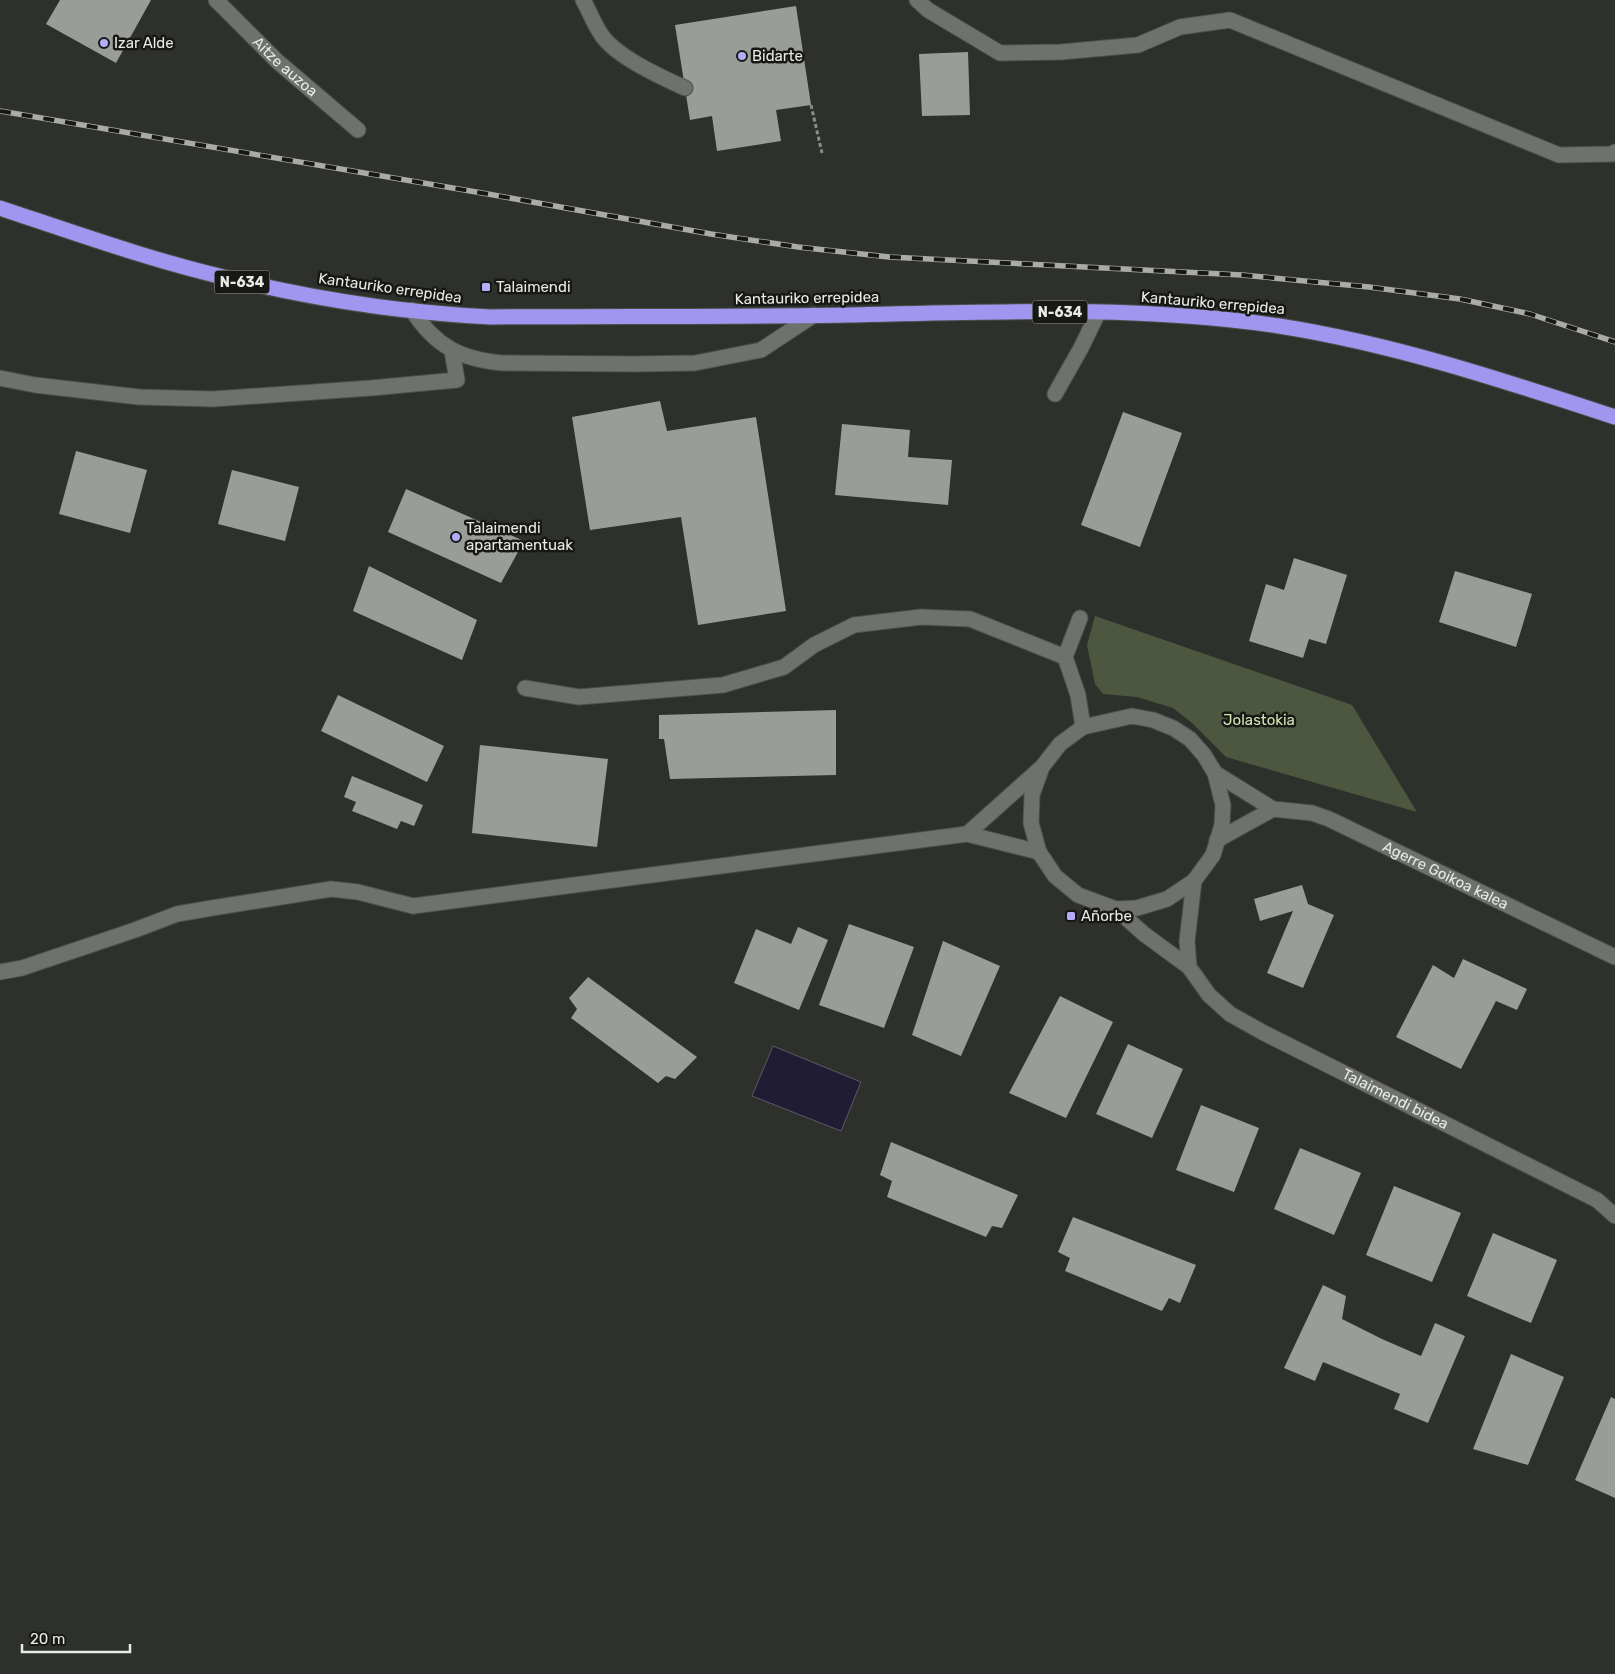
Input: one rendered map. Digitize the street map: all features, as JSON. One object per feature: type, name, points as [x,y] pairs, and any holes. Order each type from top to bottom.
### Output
[{"type":"highway","name":"Kantauriko errepidea","points":[[0,208],[127,250],[235,280],[332,300],[453,315],[491,317],[720,317],[995,311],[1132,313],[1214,318],[1278,326],[1348,338],[1469,370],[1615,417]]},
{"type":"street","name":"Aitze auzoa","points":[[216,0],[277,60],[358,130]]},
{"type":"street","points":[[583,0],[604,38],[628,58],[685,88]]},
{"type":"street","points":[[917,0],[928,10],[1000,53],[1061,52],[1138,45],[1180,27],[1230,20],[1559,155],[1612,154],[1615,152]]},
{"type":"street","points":[[412,310],[422,325],[452,351],[480,361],[502,363],[695,363],[761,350],[814,315]]},
{"type":"street","points":[[1055,394],[1082,348],[1098,313]]},
{"type":"street","points":[[0,378],[35,385],[139,397],[213,399],[457,380],[452,351]]},
{"type":"street","points":[[525,688],[579,698],[722,685],[784,668],[814,644],[854,625],[920,617],[970,619],[1065,657]]},
{"type":"street","points":[[1080,618],[1065,657],[1078,695],[1084,727]]},
{"type":"street","points":[[967,834],[1042,767],[1060,744],[1084,727],[1132,716],[1153,720],[1173,728],[1190,739],[1204,755],[1215,773],[1223,805],[1222,824],[1213,855],[1194,881],[1167,899],[1137,908],[1116,909],[1078,895],[1056,876],[1039,852],[1031,823],[1032,795],[1042,767]]},
{"type":"street","name":"Agerre Goikoa kalea","points":[[1215,773],[1273,809],[1312,813],[1329,819],[1615,957]]},
{"type":"street","points":[[1217,840],[1273,809]]},
{"type":"street","points":[[0,972],[22,968],[178,914],[331,889],[358,892],[413,906],[967,834],[1039,852]]},
{"type":"street","points":[[1189,967],[1187,942],[1194,881]]},
{"type":"street","name":"Talaimendi bidea","points":[[1116,909],[1144,934],[1189,967],[1209,995],[1230,1014],[1597,1200],[1615,1216]]},
{"type":"path","points":[[811,105],[822,153]]},
{"type":"green space","name":"Jolastokia","points":[[1095,616],[1352,705],[1417,812],[1226,757],[1192,723],[1173,708],[1137,697],[1103,694],[1095,684],[1087,645]]},
{"type":"shaded area","points":[[773,1046],[861,1082],[841,1131],[752,1096]]},
{"type":"building","name":"Izar Alde","points":[[60,0],[151,0],[116,63],[46,24]]},
{"type":"building","name":"Bidarte","points":[[796,6],[811,105],[776,110],[781,141],[717,151],[712,116],[690,120],[675,25]]},
{"type":"building","points":[[968,52],[970,115],[922,116],[919,54]]},
{"type":"building","points":[[660,401],[667,431],[756,417],[786,611],[698,625],[681,517],[590,530],[572,417]]},
{"type":"building","points":[[1123,412],[1182,433],[1140,547],[1081,525]]},
{"type":"building","points":[[842,424],[910,430],[908,457],[952,460],[948,505],[835,495]]},
{"type":"building","points":[[76,451],[147,470],[130,533],[59,514]]},
{"type":"building","points":[[232,470],[299,487],[285,541],[218,524]]},
{"type":"building","name":"Talaimendi apartamentuak","points":[[406,489],[524,541],[501,583],[388,532]]},
{"type":"building","points":[[1294,558],[1347,575],[1326,644],[1309,639],[1303,658],[1249,641],[1266,584],[1284,590]]},
{"type":"building","points":[[369,566],[477,620],[462,660],[353,611]]},
{"type":"building","points":[[1455,571],[1532,594],[1516,647],[1439,622]]},
{"type":"building","points":[[338,695],[444,746],[427,782],[321,731]]},
{"type":"building","points":[[836,710],[836,775],[670,779],[664,739],[659,739],[659,715]]},
{"type":"building","points":[[480,745],[608,759],[597,847],[472,833]]},
{"type":"building","points":[[352,776],[423,805],[414,826],[401,821],[397,829],[352,811],[356,802],[344,797]]},
{"type":"building","points":[[1302,885],[1308,904],[1334,915],[1303,988],[1267,973],[1293,911],[1260,921],[1254,899]]},
{"type":"building","points":[[849,924],[914,947],[884,1028],[819,1005]]},
{"type":"building","points":[[798,927],[828,940],[799,1010],[734,983],[756,929],[791,944]]},
{"type":"building","points":[[943,941],[1000,966],[961,1056],[912,1035]]},
{"type":"building","points":[[1463,959],[1527,989],[1517,1010],[1496,1001],[1461,1069],[1396,1037],[1433,965],[1454,978]]},
{"type":"building","points":[[588,977],[697,1057],[675,1079],[666,1076],[658,1083],[571,1018],[577,1009],[569,998]]},
{"type":"building","points":[[1060,996],[1113,1022],[1066,1118],[1009,1093]]},
{"type":"building","points":[[1128,1044],[1183,1069],[1152,1138],[1096,1114]]},
{"type":"building","points":[[1201,1105],[1259,1128],[1234,1192],[1176,1170]]},
{"type":"building","points":[[891,1142],[1018,1195],[1002,1228],[992,1226],[986,1237],[887,1197],[892,1181],[880,1175]]},
{"type":"building","points":[[1300,1148],[1361,1173],[1334,1235],[1274,1209]]},
{"type":"building","points":[[1394,1186],[1461,1213],[1432,1282],[1366,1255]]},
{"type":"building","points":[[1073,1217],[1196,1265],[1180,1303],[1169,1298],[1162,1311],[1065,1271],[1070,1258],[1058,1252]]},
{"type":"building","points":[[1493,1233],[1557,1260],[1531,1323],[1467,1296]]},
{"type":"building","points":[[1323,1285],[1346,1296],[1342,1319],[1421,1356],[1435,1323],[1465,1336],[1428,1423],[1394,1409],[1400,1394],[1323,1362],[1315,1381],[1284,1368]]},
{"type":"building","points":[[1511,1354],[1564,1377],[1528,1465],[1473,1449]]},
{"type":"building","points":[[1611,1397],[1615,1399],[1615,1498],[1575,1480]]},
{"type":"railway","points":[[0,111],[711,234],[798,247],[889,257],[1242,275],[1369,287],[1460,299],[1530,314],[1615,342]]},
{"type":"place","name":"Izar Alde","points":[[104,43]]},
{"type":"place","name":"Bidarte","points":[[742,56]]},
{"type":"place","name":"Talaimendi","points":[[486,287]]},
{"type":"place","name":"Talaimendi apartamentuak","points":[[456,537]]},
{"type":"place","name":"Añorbe","points":[[1071,916]]}]
